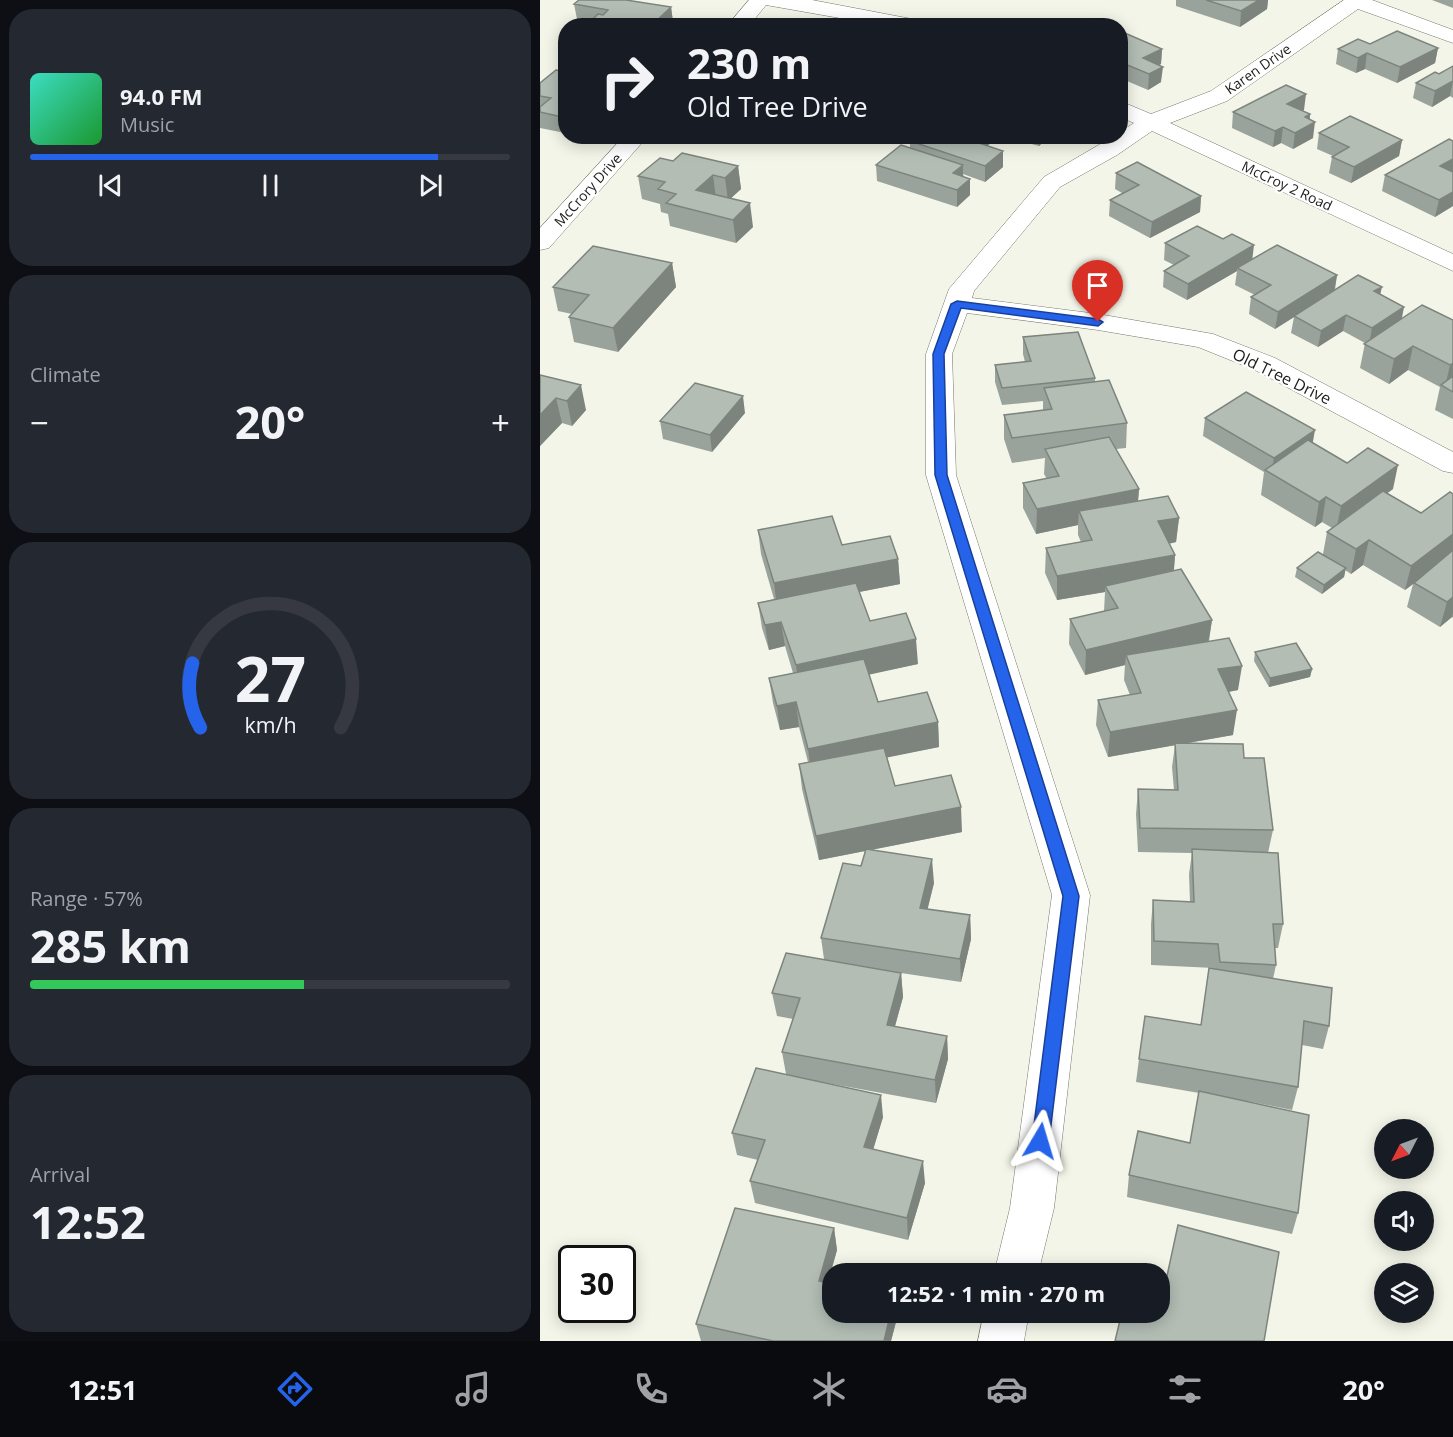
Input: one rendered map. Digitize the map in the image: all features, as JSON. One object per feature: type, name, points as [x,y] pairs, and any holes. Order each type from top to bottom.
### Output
[{"type":"street","points":[[744,18],[760,0]]},
{"type":"street","points":[[770,0],[879,18]]},
{"type":"street","points":[[1357,0],[1453,37]]},
{"type":"street","name":"Karen Drive","points":[[1128,137],[1151,122],[1220,96],[1357,0]]},
{"type":"street","name":"McCroy 2 Road","points":[[1128,112],[1453,263]]},
{"type":"street","name":"McCrory Drive","points":[[540,243],[630,144]]},
{"type":"street","name":"Karen Drive","points":[[1020,1263],[1032,1208],[1071,896],[941,475],[939,354],[962,289],[1052,182],[1118,144]]},
{"type":"street","name":"Old Tree Drive","points":[[957,304],[1098,322],[1204,340],[1265,364],[1453,464]]},
{"type":"street","points":[[1001,1341],[1005,1323]]},
{"type":"building","points":[[579,0],[626,0],[671,7],[659,18],[594,18],[598,14],[603,15],[608,10],[574,4]]},
{"type":"building","points":[[1206,0],[1259,0],[1241,11]]},
{"type":"building","points":[[1397,31],[1438,48],[1400,67],[1367,53],[1358,58],[1338,49],[1358,39],[1370,44]]},
{"type":"building","points":[[1128,34],[1162,49],[1143,58],[1163,67],[1149,74],[1128,65]]},
{"type":"building","points":[[1453,66],[1453,81],[1435,91],[1416,83],[1435,72],[1439,74]]},
{"type":"building","points":[[558,70],[558,116],[540,112],[540,107],[551,98],[540,96],[540,83]]},
{"type":"building","points":[[1286,85],[1306,94],[1287,104],[1310,114],[1305,117],[1315,122],[1295,133],[1283,127],[1275,131],[1233,112]]},
{"type":"building","points":[[1350,116],[1402,140],[1354,167],[1332,157],[1349,147],[1319,133]]},
{"type":"building","points":[[1449,139],[1453,141],[1453,159],[1440,166],[1453,172],[1453,192],[1439,200],[1385,175]]},
{"type":"building","points":[[919,144],[982,144],[1003,151],[985,166]]},
{"type":"building","points":[[901,145],[963,165],[953,173],[970,179],[957,190],[876,165]]},
{"type":"building","points":[[682,153],[738,166],[725,178],[713,175],[696,190],[750,203],[733,220],[666,203],[676,194],[658,189],[665,182],[638,176],[660,158],[673,161]]},
{"type":"building","points":[[1137,162],[1201,196],[1152,222],[1110,200],[1139,185],[1116,173]]},
{"type":"building","points":[[1197,226],[1223,239],[1232,234],[1254,245],[1188,284],[1164,271],[1189,256],[1165,243]]},
{"type":"building","points":[[1277,245],[1337,275],[1278,312],[1251,297],[1271,285],[1237,268]]},
{"type":"building","points":[[593,246],[672,263],[613,328],[569,317],[589,295],[553,287]]},
{"type":"building","points":[[1358,275],[1382,287],[1374,291],[1404,307],[1372,328],[1346,315],[1321,331],[1294,316]]},
{"type":"building","points":[[1422,305],[1453,320],[1453,363],[1450,365],[1413,346],[1394,359],[1364,344]]},
{"type":"building","points":[[1078,332],[1095,378],[1002,388],[995,365],[1031,361],[1023,337]]},
{"type":"building","points":[[540,375],[581,385],[567,401],[556,398],[540,415]]},
{"type":"building","points":[[1453,376],[1453,392],[1441,385]]},
{"type":"building","points":[[1109,380],[1127,423],[1012,438],[1004,415],[1052,409],[1044,388]]},
{"type":"building","points":[[695,383],[743,396],[710,435],[660,421]]},
{"type":"building","points":[[1246,392],[1315,430],[1274,458],[1205,418]]},
{"type":"building","points":[[1109,437],[1139,489],[1037,509],[1023,483],[1059,476],[1045,449]]},
{"type":"building","points":[[1308,440],[1347,463],[1368,448],[1398,465],[1341,506],[1326,497],[1319,502],[1265,470]]},
{"type":"building","points":[[1383,491],[1421,513],[1450,492],[1453,494],[1453,534],[1411,566],[1369,540],[1356,549],[1327,532]]},
{"type":"building","points":[[1168,496],[1179,518],[1158,521],[1175,555],[1057,576],[1046,548],[1092,540],[1079,511]]},
{"type":"building","points":[[832,516],[842,545],[890,536],[898,559],[774,583],[758,530]]},
{"type":"building","points":[[1453,550],[1453,597],[1447,602],[1414,583]]},
{"type":"building","points":[[1318,552],[1346,568],[1324,585],[1297,568]]},
{"type":"building","points":[[1181,569],[1212,620],[1086,650],[1070,619],[1118,608],[1105,586]]},
{"type":"building","points":[[856,583],[870,621],[906,613],[916,639],[796,665],[781,622],[765,625],[758,603]]},
{"type":"building","points":[[1229,638],[1242,666],[1218,669],[1237,710],[1110,732],[1098,700],[1141,693],[1126,655]]},
{"type":"building","points":[[1296,643],[1312,669],[1270,678],[1255,652]]},
{"type":"building","points":[[864,659],[878,702],[927,692],[938,722],[808,749],[796,702],[777,706],[769,678]]},
{"type":"building","points":[[1175,743],[1243,744],[1244,758],[1264,758],[1273,830],[1140,828],[1138,789],[1178,790]]},
{"type":"building","points":[[884,748],[895,786],[951,775],[961,807],[816,836],[799,764]]},
{"type":"building","points":[[866,849],[932,859],[920,908],[970,915],[960,959],[821,938],[843,863],[861,866]]},
{"type":"building","points":[[1192,849],[1278,853],[1283,924],[1273,924],[1276,965],[1220,962],[1218,944],[1154,941],[1153,900],[1194,902]]},
{"type":"building","points":[[786,953],[901,973],[887,1025],[947,1036],[935,1080],[782,1052],[800,998],[772,993]]},
{"type":"building","points":[[1209,968],[1332,988],[1329,1026],[1304,1021],[1298,1087],[1139,1059],[1145,1016],[1201,1025]]},
{"type":"building","points":[[756,1068],[881,1095],[864,1147],[923,1161],[907,1218],[750,1181],[765,1140],[732,1133]]},
{"type":"building","points":[[1199,1091],[1309,1115],[1298,1213],[1129,1175],[1138,1131],[1190,1143]]},
{"type":"building","points":[[735,1208],[834,1228],[824,1263],[822,1263],[819,1281],[822,1282],[822,1323],[888,1323],[884,1341],[773,1341],[696,1324]]},
{"type":"building","points":[[1178,1225],[1279,1252],[1264,1341],[1115,1341],[1119,1323],[1170,1323],[1170,1263]]},
{"type":"route","points":[[1040,1141],[1071,896],[941,475],[939,354],[957,304],[1098,322]]}]
